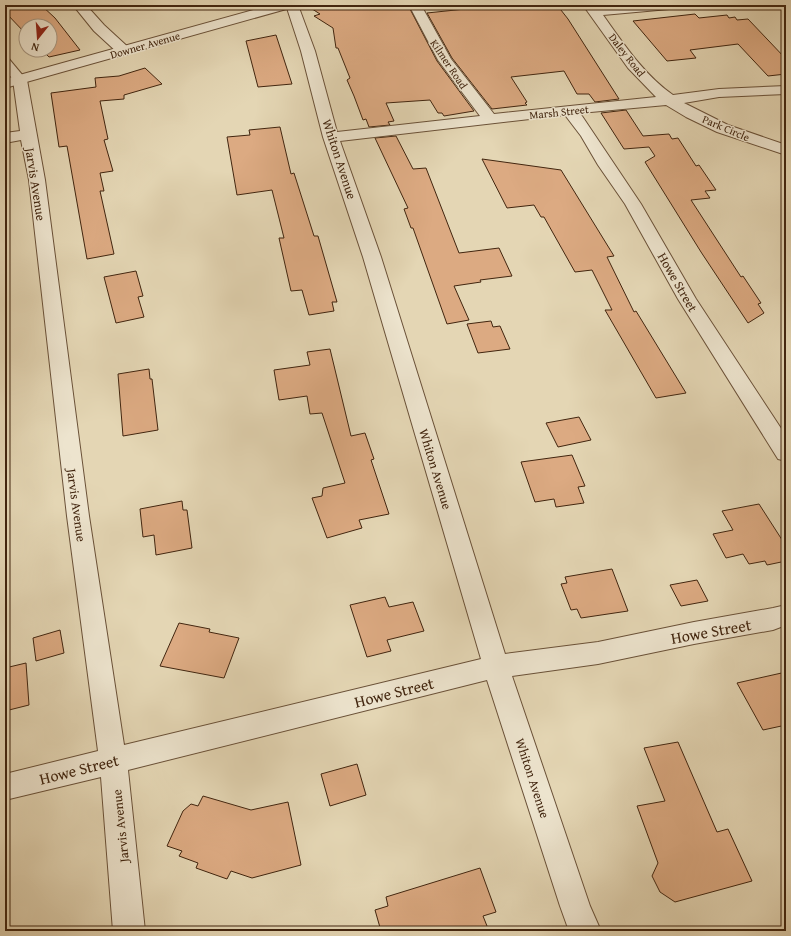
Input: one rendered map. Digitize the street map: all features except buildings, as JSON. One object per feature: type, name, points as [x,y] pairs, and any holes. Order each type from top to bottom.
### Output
[{"type":"street","points":[[79,5],[99,28],[124,51]]},
{"type":"street","name":"Downer Avenue","points":[[13,82],[217,23],[285,5]]},
{"type":"street","name":"Whiton Avenue","points":[[292,5],[312,66],[331,137],[372,257],[415,404],[496,667],[575,906],[585,931]]},
{"type":"street","name":"Kilmer Road","points":[[415,5],[445,60],[490,119]]},
{"type":"street","points":[[592,8],[670,5]]},
{"type":"street","name":"Daley Road","points":[[592,8],[628,59],[647,81],[669,100]]},
{"type":"street","points":[[5,62],[13,82]]},
{"type":"street","name":"Jarvis Avenue","points":[[13,82],[28,134],[37,180],[78,516],[102,674],[113,761],[129,931]]},
{"type":"street","name":"Marsh Street","points":[[331,137],[669,100],[719,93],[786,90]]},
{"type":"street","name":"Park Circle","points":[[669,100],[682,109],[724,129],[786,150]]},
{"type":"street","name":"Howe Street","points":[[570,111],[588,135],[633,204],[687,299],[786,453]]},
{"type":"street","points":[[5,138],[28,134]]},
{"type":"street","name":"Howe Street","points":[[5,787],[496,667],[598,653],[694,633],[773,619],[786,615]]}]
